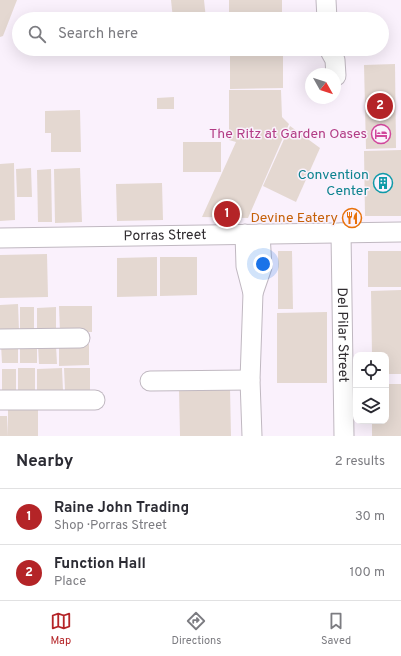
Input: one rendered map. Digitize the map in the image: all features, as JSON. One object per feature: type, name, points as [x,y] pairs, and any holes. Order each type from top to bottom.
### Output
[{"type":"street","points":[[326,0],[327,12]]},
{"type":"street","points":[[333,56],[335,60],[336,68]]},
{"type":"street","name":"Porras Street","points":[[0,238],[401,232]]},
{"type":"street","name":"Del Pilar Street","points":[[341,233],[344,436]]},
{"type":"street","points":[[252,234],[262,267],[253,293],[250,380],[252,436]]},
{"type":"street","points":[[0,339],[80,338]]},
{"type":"street","points":[[150,381],[250,380]]},
{"type":"street","points":[[0,400],[95,400]]},
{"type":"building","points":[[0,0],[17,0],[3,36],[0,37]]},
{"type":"building","points":[[171,0],[204,0],[205,12],[172,12]]},
{"type":"building","points":[[229,0],[282,0],[282,12],[229,12]]},
{"type":"building","points":[[230,56],[283,56],[283,88],[230,89]]},
{"type":"building","points":[[395,64],[396,148],[366,149],[364,65]]},
{"type":"building","points":[[229,90],[281,90],[282,117],[289,124],[248,218],[202,217],[236,142],[229,140]]},
{"type":"building","points":[[174,97],[174,109],[157,109],[157,98]]},
{"type":"building","points":[[80,110],[81,152],[51,152],[51,133],[45,133],[45,111]]},
{"type":"building","points":[[290,126],[320,148],[296,202],[263,186]]},
{"type":"building","points":[[183,142],[221,142],[221,172],[183,172]]},
{"type":"building","name":"Convention Center","points":[[401,150],[401,216],[365,216],[364,151]]},
{"type":"building","points":[[14,163],[15,220],[0,221],[0,164]]},
{"type":"building","points":[[31,168],[32,197],[17,197],[16,169]]},
{"type":"building","points":[[80,168],[82,222],[55,223],[54,169]]},
{"type":"building","points":[[51,169],[52,222],[38,222],[37,170]]},
{"type":"building","points":[[162,183],[163,220],[117,221],[116,184]]},
{"type":"building","points":[[278,251],[292,251],[293,309],[278,309]]},
{"type":"building","points":[[368,251],[401,251],[401,287],[368,287]]},
{"type":"building","points":[[47,254],[48,297],[0,298],[0,255]]},
{"type":"building","points":[[157,257],[157,296],[117,297],[117,258]]},
{"type":"building","points":[[160,257],[197,257],[197,295],[160,296]]},
{"type":"building","points":[[401,290],[401,374],[389,374],[389,352],[372,352],[371,291]]},
{"type":"building","points":[[18,304],[19,331],[0,331],[0,305]]},
{"type":"building","points":[[59,306],[92,306],[92,332],[60,333]]},
{"type":"building","points":[[20,307],[34,307],[34,329],[20,330]]},
{"type":"building","points":[[56,307],[56,329],[37,329],[37,308]]},
{"type":"building","points":[[327,312],[327,383],[277,383],[277,313]]},
{"type":"building","points":[[1,344],[18,344],[18,363],[2,363]]},
{"type":"building","points":[[20,344],[37,344],[37,363],[20,363]]},
{"type":"building","points":[[89,344],[89,365],[59,366],[59,345]]},
{"type":"building","points":[[38,345],[56,345],[57,364],[39,364]]},
{"type":"building","points":[[18,368],[35,368],[35,391],[18,391]]},
{"type":"building","points":[[62,368],[63,391],[37,392],[37,369]]},
{"type":"building","points":[[64,368],[90,368],[90,391],[65,391]]},
{"type":"building","points":[[2,369],[16,369],[16,395],[2,395]]},
{"type":"building","points":[[389,384],[401,384],[401,436],[372,436],[372,424],[389,424]]},
{"type":"building","points":[[230,388],[231,436],[180,436],[179,389]]},
{"type":"building","points":[[38,404],[38,436],[8,436],[8,405]]},
{"type":"building","points":[[0,416],[7,416],[8,436],[0,436]]},
{"type":"place","name":"Function Hall","points":[[380,106]]},
{"type":"place","name":"The Ritz at Garden Oases","points":[[381,134]]},
{"type":"place","name":"Convention Center","points":[[383,183]]},
{"type":"place","name":"Raine John Trading","points":[[227,214]]},
{"type":"place","name":"Devine Eatery","points":[[352,218]]}]
